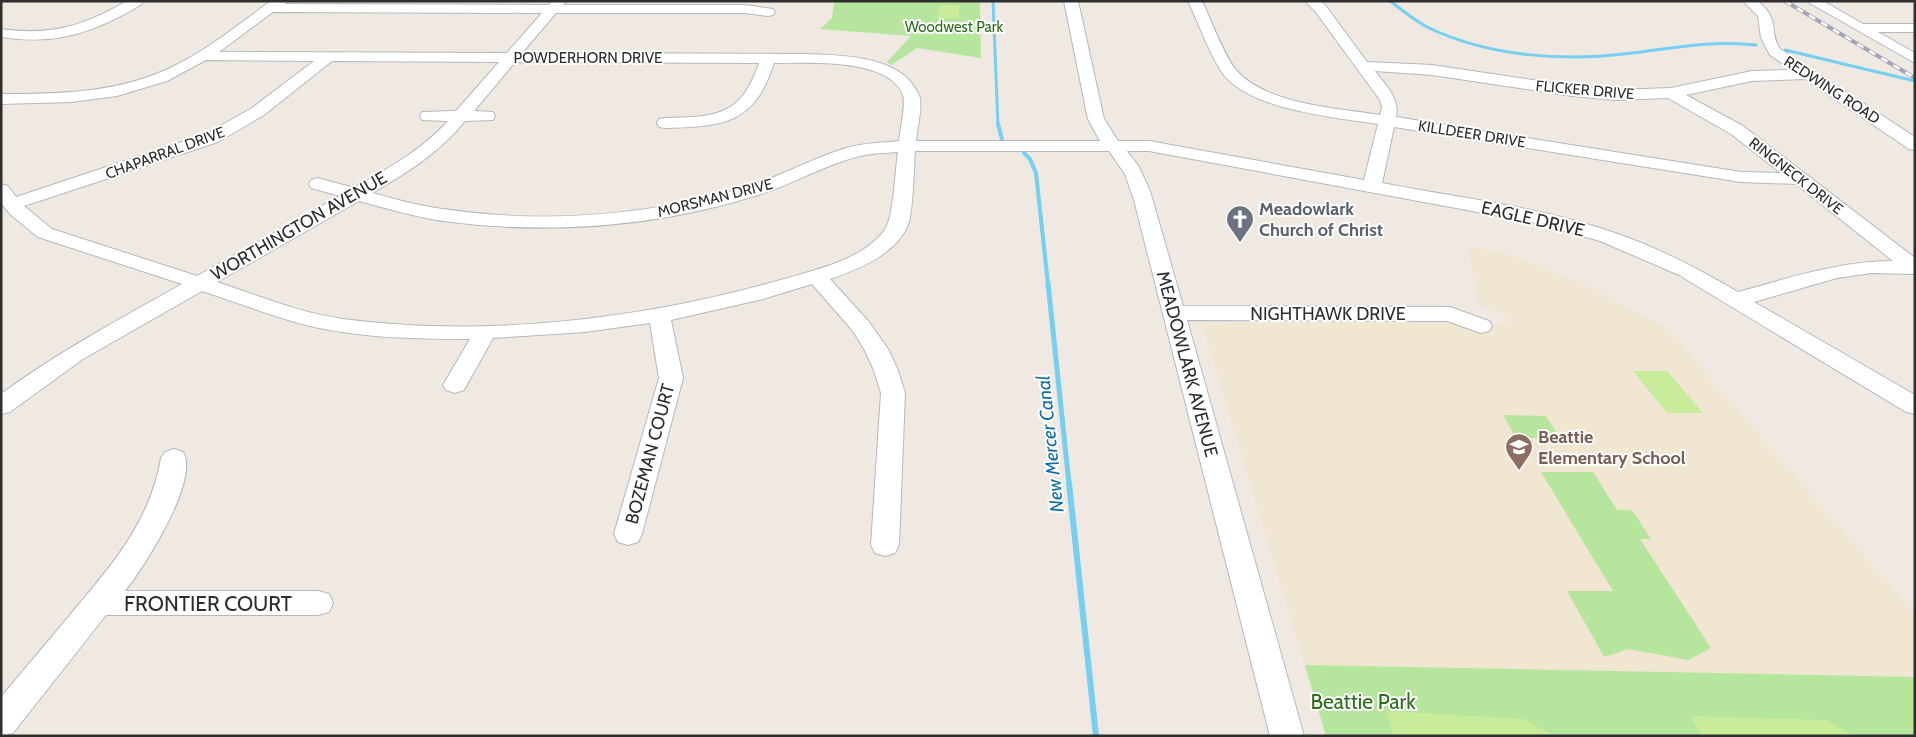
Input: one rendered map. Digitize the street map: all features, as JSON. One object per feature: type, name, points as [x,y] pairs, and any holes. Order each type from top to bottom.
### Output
[{"type":"street","points":[[1,33],[39,37],[80,30],[102,21],[137,1]]},
{"type":"street","name":"MEADOWLARK AVENUE","points":[[1071,1],[1100,131],[1130,168],[1136,180],[1174,313],[1287,736]]},
{"type":"street","name":"KILLDEER DRIVE","points":[[1195,1],[1228,70],[1246,86],[1266,96],[1298,106],[1741,178],[1801,180]]},
{"type":"street","points":[[1312,1],[1320,8],[1388,100],[1390,107],[1388,120],[1372,187]]},
{"type":"street","name":"REDWING ROAD","points":[[1750,1],[1764,13],[1768,20],[1768,41],[1770,47],[1781,57],[1915,145]]},
{"type":"street","points":[[1814,1],[1915,59]]},
{"type":"street","points":[[1,99],[123,96],[201,56],[276,4],[556,5],[745,9],[768,12]]},
{"type":"street","name":"WORTHINGTON AVENUE","points":[[1,406],[75,354],[398,171],[442,138],[556,5]]},
{"type":"street","points":[[1859,28],[1915,28]]},
{"type":"street","name":"POWDERHORN DRIVE","points":[[7,197],[29,222],[45,232],[294,315],[325,322],[402,332],[485,332],[574,326],[659,314],[736,300],[816,276],[863,259],[877,250],[893,234],[899,224],[912,97],[910,90],[899,78],[876,67],[847,61],[768,58],[201,56]]},
{"type":"street","name":"CHAPARRAL DRIVE","points":[[7,197],[212,138],[264,109],[328,57]]},
{"type":"street","points":[[665,123],[708,121],[737,110],[747,103],[755,92],[768,58]]},
{"type":"street","name":"FLICKER DRIVE","points":[[1363,66],[1425,69],[1592,93],[1637,95],[1671,93],[1752,76],[1807,74]]},
{"type":"street","name":"RINGNECK DRIVE","points":[[1671,93],[1724,120],[1914,268]]},
{"type":"street","points":[[428,116],[488,116]]},
{"type":"street","name":"MORSMAN DRIVE","points":[[318,184],[423,211],[476,219],[541,223],[654,214],[699,206],[778,183],[849,153],[907,146],[1112,146]]},
{"type":"street","name":"EAGLE DRIVE","points":[[1112,146],[1149,146],[1171,149],[1534,217],[1583,230],[1663,260],[1736,300],[1915,406]]},
{"type":"street","points":[[1736,300],[1834,272],[1872,267],[1914,268]]},
{"type":"street","points":[[816,276],[861,328],[876,349],[885,368],[893,393],[885,545]]},
{"type":"street","name":"NIGHTHAWK DRIVE","points":[[1174,313],[1450,314],[1481,326]]},
{"type":"street","name":"BOZEMAN COURT","points":[[628,534],[671,378],[659,314]]},
{"type":"street","points":[[455,385],[485,332]]},
{"type":"street","points":[[1,722],[99,603],[143,544],[157,519],[168,492],[174,458]]},
{"type":"street","name":"FRONTIER COURT","points":[[99,603],[318,604]]},
{"type":"shaded area","name":"Beattie Elementary School","points":[[1468,246],[1508,254],[1584,284],[1668,329],[1915,614],[1915,736],[1326,736],[1202,323],[1452,322],[1481,326],[1512,322],[1502,313],[1478,305]]},
{"type":"green space","name":"Woodwest Park","points":[[834,1],[980,1],[981,58],[917,48],[891,65],[887,62],[911,36],[820,29],[832,18]]},
{"type":"green space","points":[[940,5],[959,5],[959,18],[937,18]]},
{"type":"green space","points":[[1633,371],[1667,371],[1703,413],[1667,413]]},
{"type":"green space","points":[[1503,415],[1546,416],[1560,438],[1516,438]]},
{"type":"green space","points":[[1541,472],[1593,472],[1617,510],[1632,510],[1651,539],[1640,539],[1711,648],[1689,660],[1628,649],[1604,657],[1567,591],[1613,591]]},
{"type":"green space","name":"Beattie Park","points":[[1305,665],[1915,677],[1915,736],[1326,736]]},
{"type":"green space","points":[[1386,711],[1525,719],[1553,736],[1394,736]]},
{"type":"green space","points":[[1690,716],[1826,720],[1854,736],[1702,736]]},
{"type":"waterway","name":"New Mercer Canal","points":[[993,1],[998,126]]},
{"type":"waterway","points":[[1390,1],[1427,27],[1451,37],[1501,51],[1528,55],[1554,57],[1606,56],[1709,44],[1756,45]]},
{"type":"waterway","points":[[1785,50],[1915,81]]},
{"type":"waterway","name":"New Mercer Canal","points":[[998,124],[1002,139]]},
{"type":"waterway","name":"New Mercer Canal","points":[[1024,153],[1030,159],[1036,173],[1048,284]]},
{"type":"waterway","name":"New Mercer Canal","points":[[1048,283],[1069,484]]},
{"type":"waterway","name":"New Mercer Canal","points":[[1069,483],[1096,736]]},
{"type":"railway","points":[[1785,1],[1915,78]]},
{"type":"place","name":"Meadowlark Church of Christ","points":[[1240,243]]},
{"type":"place","name":"Beattie Elementary School","points":[[1519,471]]}]
